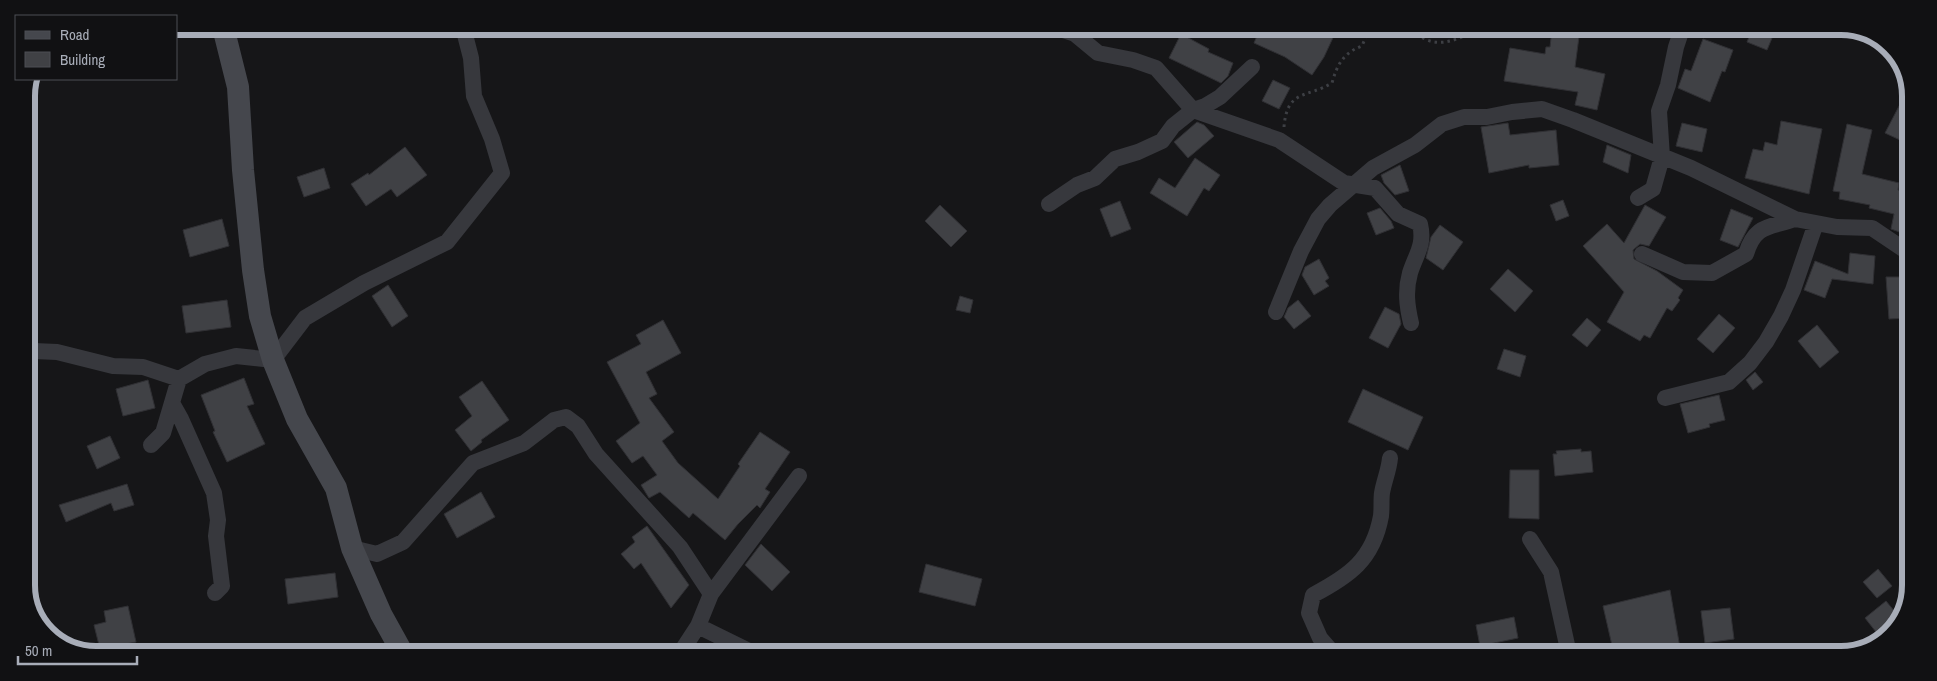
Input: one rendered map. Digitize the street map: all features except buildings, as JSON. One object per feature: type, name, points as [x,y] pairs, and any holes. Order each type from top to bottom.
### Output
[{"type":"street","points":[[225,35],[238,87],[243,170],[253,270],[260,316],[273,360],[297,419],[336,488],[352,548],[381,614],[399,646]]},
{"type":"street","points":[[273,360],[305,318],[364,283],[447,242],[502,173],[492,140],[474,96],[471,58],[465,35]]},
{"type":"street","points":[[1077,35],[1098,53],[1133,60],[1156,68],[1193,110],[1283,143],[1344,183],[1375,188],[1398,214],[1420,224],[1423,236],[1408,284],[1406,304],[1411,323]]},
{"type":"street","points":[[1638,198],[1653,189],[1662,157],[1659,111],[1668,85],[1680,35]]},
{"type":"street","points":[[1049,204],[1078,185],[1095,178],[1115,159],[1138,152],[1162,141],[1173,126],[1193,110],[1205,106],[1220,97],[1252,67]]},
{"type":"street","points":[[1276,312],[1301,251],[1318,220],[1330,205],[1373,168],[1415,145],[1442,124],[1464,117],[1487,117],[1512,112],[1542,110],[1691,168],[1795,218],[1837,227],[1872,228],[1902,248]]},
{"type":"street","points":[[1642,254],[1683,272],[1712,273],[1746,254],[1751,240],[1761,229],[1795,218]]},
{"type":"street","points":[[1665,398],[1729,382],[1750,363],[1766,342],[1781,316],[1793,290],[1816,223]]},
{"type":"street","points":[[35,351],[57,352],[113,366],[143,367],[179,379]]},
{"type":"street","points":[[151,445],[162,433],[179,379],[206,364],[236,356],[273,360]]},
{"type":"street","points":[[172,403],[182,420],[214,492],[218,520],[216,536],[222,586],[215,593]]},
{"type":"street","points":[[352,548],[377,554],[402,542],[473,463],[524,443],[554,420],[566,417],[578,426],[596,454],[680,547],[711,594]]},
{"type":"street","points":[[1327,646],[1320,638],[1309,613],[1313,596],[1348,575],[1365,557],[1373,541],[1381,516],[1382,492],[1390,458]]},
{"type":"street","points":[[685,646],[698,626],[711,594],[799,476]]},
{"type":"street","points":[[1530,539],[1551,572],[1567,646]]},
{"type":"street","points":[[698,626],[740,646]]},
{"type":"path","points":[[1283,143],[1285,118],[1290,104],[1298,97],[1332,84],[1336,69],[1344,56],[1362,46],[1366,35]]},
{"type":"path","points":[[1419,35],[1427,40],[1442,43],[1463,35]]}]
